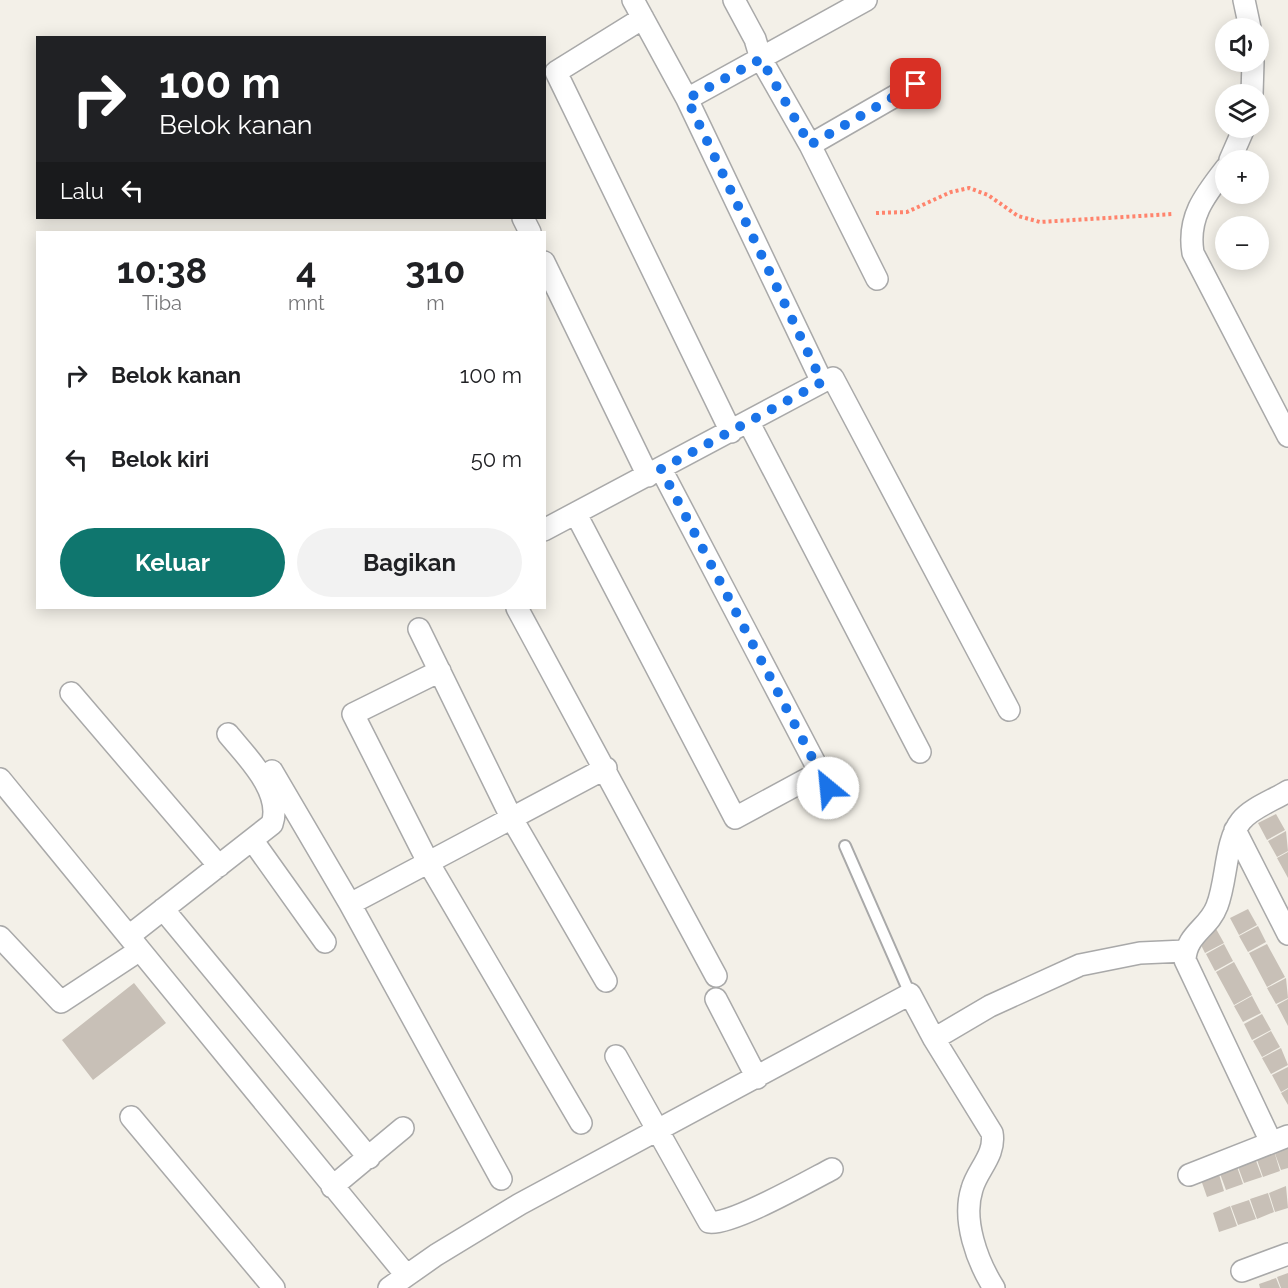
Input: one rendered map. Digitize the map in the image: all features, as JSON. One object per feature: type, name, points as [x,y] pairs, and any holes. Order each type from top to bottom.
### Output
[{"type":"street","points":[[734,0],[755,39],[761,59],[810,145],[877,279]]},
{"type":"street","points":[[687,99],[866,0]]},
{"type":"street","points":[[1245,0],[1248,18]]},
{"type":"street","points":[[822,382],[687,99],[638,9],[556,72],[740,427],[920,752]]},
{"type":"street","points":[[810,145],[916,84]]},
{"type":"street","points":[[1215,184],[1195,213],[1191,228],[1193,253],[1288,436]]},
{"type":"street","points":[[546,266],[655,473],[824,780],[735,818],[576,514]]},
{"type":"street","points":[[546,529],[833,378],[1009,710]]},
{"type":"street","points":[[518,609],[606,768],[716,976]]},
{"type":"street","points":[[419,629],[511,817],[606,981]]},
{"type":"street","points":[[440,671],[353,714],[428,862],[581,1123]]},
{"type":"street","points":[[71,693],[219,866]]},
{"type":"street","points":[[1,939],[61,1002],[135,943],[163,909],[272,824],[274,804],[264,781],[228,734]]},
{"type":"street","points":[[350,904],[606,768]]},
{"type":"street","points":[[272,771],[350,904],[501,1179]]},
{"type":"street","points":[[0,779],[406,1275]]},
{"type":"street","points":[[1189,1175],[1279,1139],[1185,960],[1185,951],[1191,937],[1218,906],[1235,830],[1244,818],[1288,791]]},
{"type":"street","points":[[1235,830],[1288,934]]},
{"type":"street","points":[[253,841],[325,942]]},
{"type":"street","points":[[163,909],[369,1158]]},
{"type":"street","points":[[934,1039],[990,1006],[1080,965],[1140,953],[1185,951]]},
{"type":"street","points":[[389,1288],[520,1204],[910,994],[934,1039],[992,1133],[993,1145],[972,1188],[969,1215],[973,1237],[994,1288]]},
{"type":"street","points":[[716,999],[757,1078]]},
{"type":"street","points":[[616,1056],[710,1222],[716,1223],[744,1213],[831,1169]]},
{"type":"street","points":[[131,1117],[274,1288]]},
{"type":"street","points":[[332,1187],[403,1128]]},
{"type":"street","points":[[1242,1271],[1288,1254]]},
{"type":"lane","points":[[845,846],[910,994]]},
{"type":"path","points":[[876,213],[907,212],[951,192],[969,188],[988,195],[1018,216],[1040,222],[1195,213]]},
{"type":"building","points":[[1276,814],[1285,830],[1267,840],[1258,823]]},
{"type":"building","points":[[1286,831],[1288,851],[1277,857],[1268,841]]},
{"type":"building","points":[[1288,852],[1288,878],[1277,858]]},
{"type":"building","points":[[1248,909],[1257,925],[1239,935],[1230,918]]},
{"type":"building","points":[[1258,926],[1266,942],[1248,952],[1239,936]]},
{"type":"building","points":[[1215,927],[1224,943],[1205,953],[1197,937]]},
{"type":"building","points":[[1224,944],[1233,961],[1215,971],[1206,954]]},
{"type":"building","points":[[1267,944],[1285,977],[1267,987],[1249,953]]},
{"type":"building","points":[[1234,962],[1252,995],[1234,1005],[1216,972]]},
{"type":"building","points":[[1286,978],[1288,998],[1276,1004],[1267,988]]},
{"type":"building","points":[[134,983],[166,1023],[93,1080],[62,1040]]},
{"type":"building","points":[[1252,996],[1261,1013],[1243,1022],[1234,1006]]},
{"type":"building","points":[[1288,999],[1288,1026],[1277,1005]]},
{"type":"building","points":[[1262,1014],[1271,1030],[1252,1040],[1244,1024]]},
{"type":"building","points":[[1271,1031],[1280,1047],[1262,1057],[1253,1041]]},
{"type":"building","points":[[1281,1048],[1288,1065],[1271,1074],[1262,1058]]},
{"type":"building","points":[[1288,1067],[1288,1088],[1281,1092],[1272,1075]]},
{"type":"building","points":[[1288,1089],[1288,1105],[1281,1093]]},
{"type":"building","points":[[1288,1146],[1288,1168],[1281,1170],[1274,1151]]},
{"type":"building","points":[[1274,1151],[1280,1171],[1263,1177],[1256,1157]]},
{"type":"building","points":[[1255,1158],[1262,1177],[1244,1183],[1237,1164]]},
{"type":"building","points":[[1236,1164],[1243,1184],[1226,1190],[1219,1171]]},
{"type":"building","points":[[1218,1171],[1224,1191],[1207,1197],[1200,1177]]},
{"type":"building","points":[[1286,1186],[1288,1208],[1275,1212],[1269,1193]]},
{"type":"building","points":[[1268,1193],[1274,1212],[1257,1219],[1250,1199]]},
{"type":"building","points":[[1249,1200],[1256,1219],[1238,1225],[1231,1206]]},
{"type":"building","points":[[1230,1206],[1237,1226],[1219,1232],[1213,1213]]},
{"type":"building","points":[[1288,1273],[1288,1288],[1281,1288],[1277,1277]]},
{"type":"building","points":[[1276,1278],[1280,1288],[1260,1288],[1259,1284]]},
{"type":"route","points":[[828,788],[661,469],[822,382],[687,99],[761,59],[810,145],[916,84]]}]
